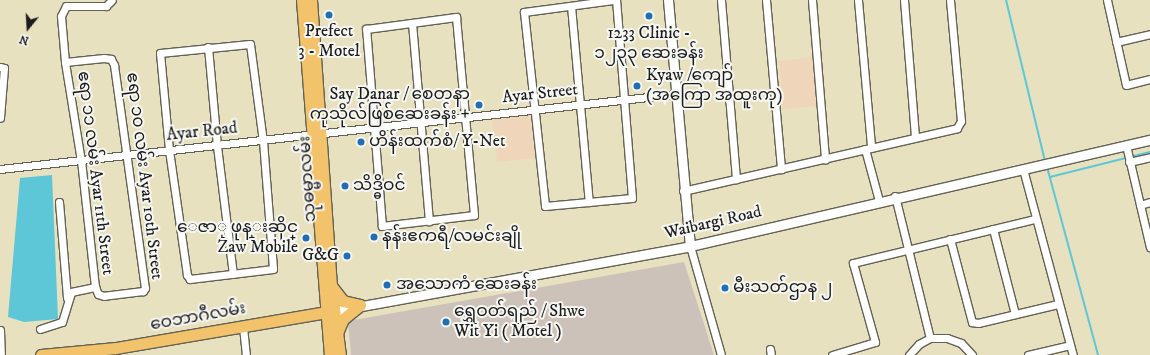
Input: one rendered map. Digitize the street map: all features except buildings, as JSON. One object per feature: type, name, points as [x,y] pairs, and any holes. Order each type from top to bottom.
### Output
[{"type":"main road","name":"သုဓမ္မာလမ်း","points":[[302,0],[317,136]]},
{"type":"main road","name":"သုဓမ္မာလမ်း","points":[[311,0],[317,136],[327,286],[333,336],[340,355]]},
{"type":"main road","points":[[300,316],[315,306],[327,286],[343,301],[360,305]]},
{"type":"main road","points":[[300,316],[318,321],[333,336],[343,319],[360,305]]},
{"type":"main road","name":"ဝေဘာဂီလမ်း","points":[[41,355],[117,351],[243,326],[330,311]]},
{"type":"main road","name":"သုဓမ္မာလမ်း","points":[[330,355],[333,336]]},
{"type":"street","points":[[65,3],[106,6],[112,0]]},
{"type":"street","points":[[614,0],[626,100],[632,198],[545,206],[524,12],[614,0]]},
{"type":"street","points":[[668,0],[683,190],[690,246],[721,355]]},
{"type":"street","points":[[720,0],[736,179]]},
{"type":"street","points":[[766,0],[781,169]]},
{"type":"street","points":[[812,0],[825,159]]},
{"type":"street","points":[[858,0],[868,148],[879,200]]},
{"type":"street","points":[[904,0],[915,137]]},
{"type":"street","points":[[683,190],[825,159],[960,125],[950,0]]},
{"type":"street","points":[[1106,0],[1126,85],[1150,79]]},
{"type":"street","name":"ဧရာ ၁၁ လမ်း Ayar 11th Street","points":[[65,3],[61,16],[65,62],[81,161],[95,287]]},
{"type":"street","points":[[572,6],[579,104],[589,202]]},
{"type":"street","points":[[456,17],[474,215],[382,226],[366,29],[412,23],[456,17]]},
{"type":"street","points":[[412,23],[419,124],[429,221]]},
{"type":"street","points":[[1116,42],[1150,34]]},
{"type":"street","points":[[250,44],[263,141],[273,269],[190,279],[187,275],[169,150],[160,53],[208,47],[250,44]]},
{"type":"street","points":[[208,47],[217,146],[233,274]]},
{"type":"street","name":"ဧရာ ၁၀ လမ်း Ayar 10th Street","points":[[65,62],[111,59],[114,65],[144,289],[104,296],[98,294],[95,287]]},
{"type":"street","points":[[0,118],[2,68]]},
{"type":"street","name":"Ayar Street","points":[[317,136],[535,109],[675,94]]},
{"type":"street","name":"Ayar Road","points":[[0,169],[169,150],[317,136]]},
{"type":"street","points":[[1150,140],[1127,147],[1150,247]]},
{"type":"street","name":"Waibargi Road","points":[[360,305],[690,246],[895,196],[1127,147]]},
{"type":"street","points":[[1129,161],[1150,157]]},
{"type":"street","points":[[1023,169],[1035,219],[1073,355]]},
{"type":"street","points":[[895,196],[906,248],[930,338]]},
{"type":"street","points":[[40,329],[62,322],[67,298],[60,202]]},
{"type":"street","points":[[1140,205],[1150,202]]},
{"type":"street","points":[[832,355],[875,342],[853,263],[906,248],[1035,219]]},
{"type":"street","points":[[993,229],[1015,314]]},
{"type":"street","points":[[950,239],[972,322],[978,323],[1058,304]]},
{"type":"street","points":[[67,298],[74,290],[95,287]]},
{"type":"street","name":"ဝေဘာဂီလမ်း","points":[[330,311],[360,305]]},
{"type":"street","points":[[243,326],[246,355]]},
{"type":"street","points":[[0,330],[2,355]]},
{"type":"street","points":[[909,355],[919,344],[930,338],[948,338],[961,343],[972,355]]},
{"type":"street","points":[[1028,355],[1070,345]]},
{"type":"shaded area","points":[[814,57],[818,106],[783,109],[779,61]]},
{"type":"shaded area","points":[[530,114],[535,158],[497,162],[492,119]]},
{"type":"shaded area","points":[[684,262],[714,355],[351,355],[348,321]]},
{"type":"water","points":[[52,175],[58,319],[24,322],[8,317],[20,178]]},
{"type":"waterway","points":[[1006,0],[1045,161]]},
{"type":"waterway","points":[[1050,177],[1150,152]]},
{"type":"waterway","points":[[1047,167],[1098,355]]},
{"type":"place","name":"Prefect 3 - Motel","points":[[329,15]]},
{"type":"place","name":"1233 Clinic - ၁၂၃၃ ဆေးခန်း","points":[[649,16]]},
{"type":"place","name":"Kyaw /ကျော် (အကြော အထူးကု)","points":[[637,86]]},
{"type":"place","name":"Say Danar / စေတနာ ကုသိုလ်ဖြစ်ဆေးခန်း +","points":[[479,105]]},
{"type":"place","name":"ဟိန်းထက်စံ/ Y-Net","points":[[361,142]]},
{"type":"place","name":"သိဒ္ဓိဝင်","points":[[345,186]]},
{"type":"place","name":"နန်းဧကရီ/လမင်းချို","points":[[374,237]]},
{"type":"place","name":"ေဇာ္ ဖုန္းဆိုင္ Zaw Mobile","points":[[306,238]]},
{"type":"place","name":"G&G","points":[[347,256]]},
{"type":"place","name":"အသောကံ ဆေးခန်း","points":[[387,285]]},
{"type":"place","name":"မီးသတ်ဌာန ၂","points":[[725,288]]},
{"type":"place","name":"ရွှေဝတ်ရည် / Shwe Wit Yi ( Motel )","points":[[446,322]]}]
